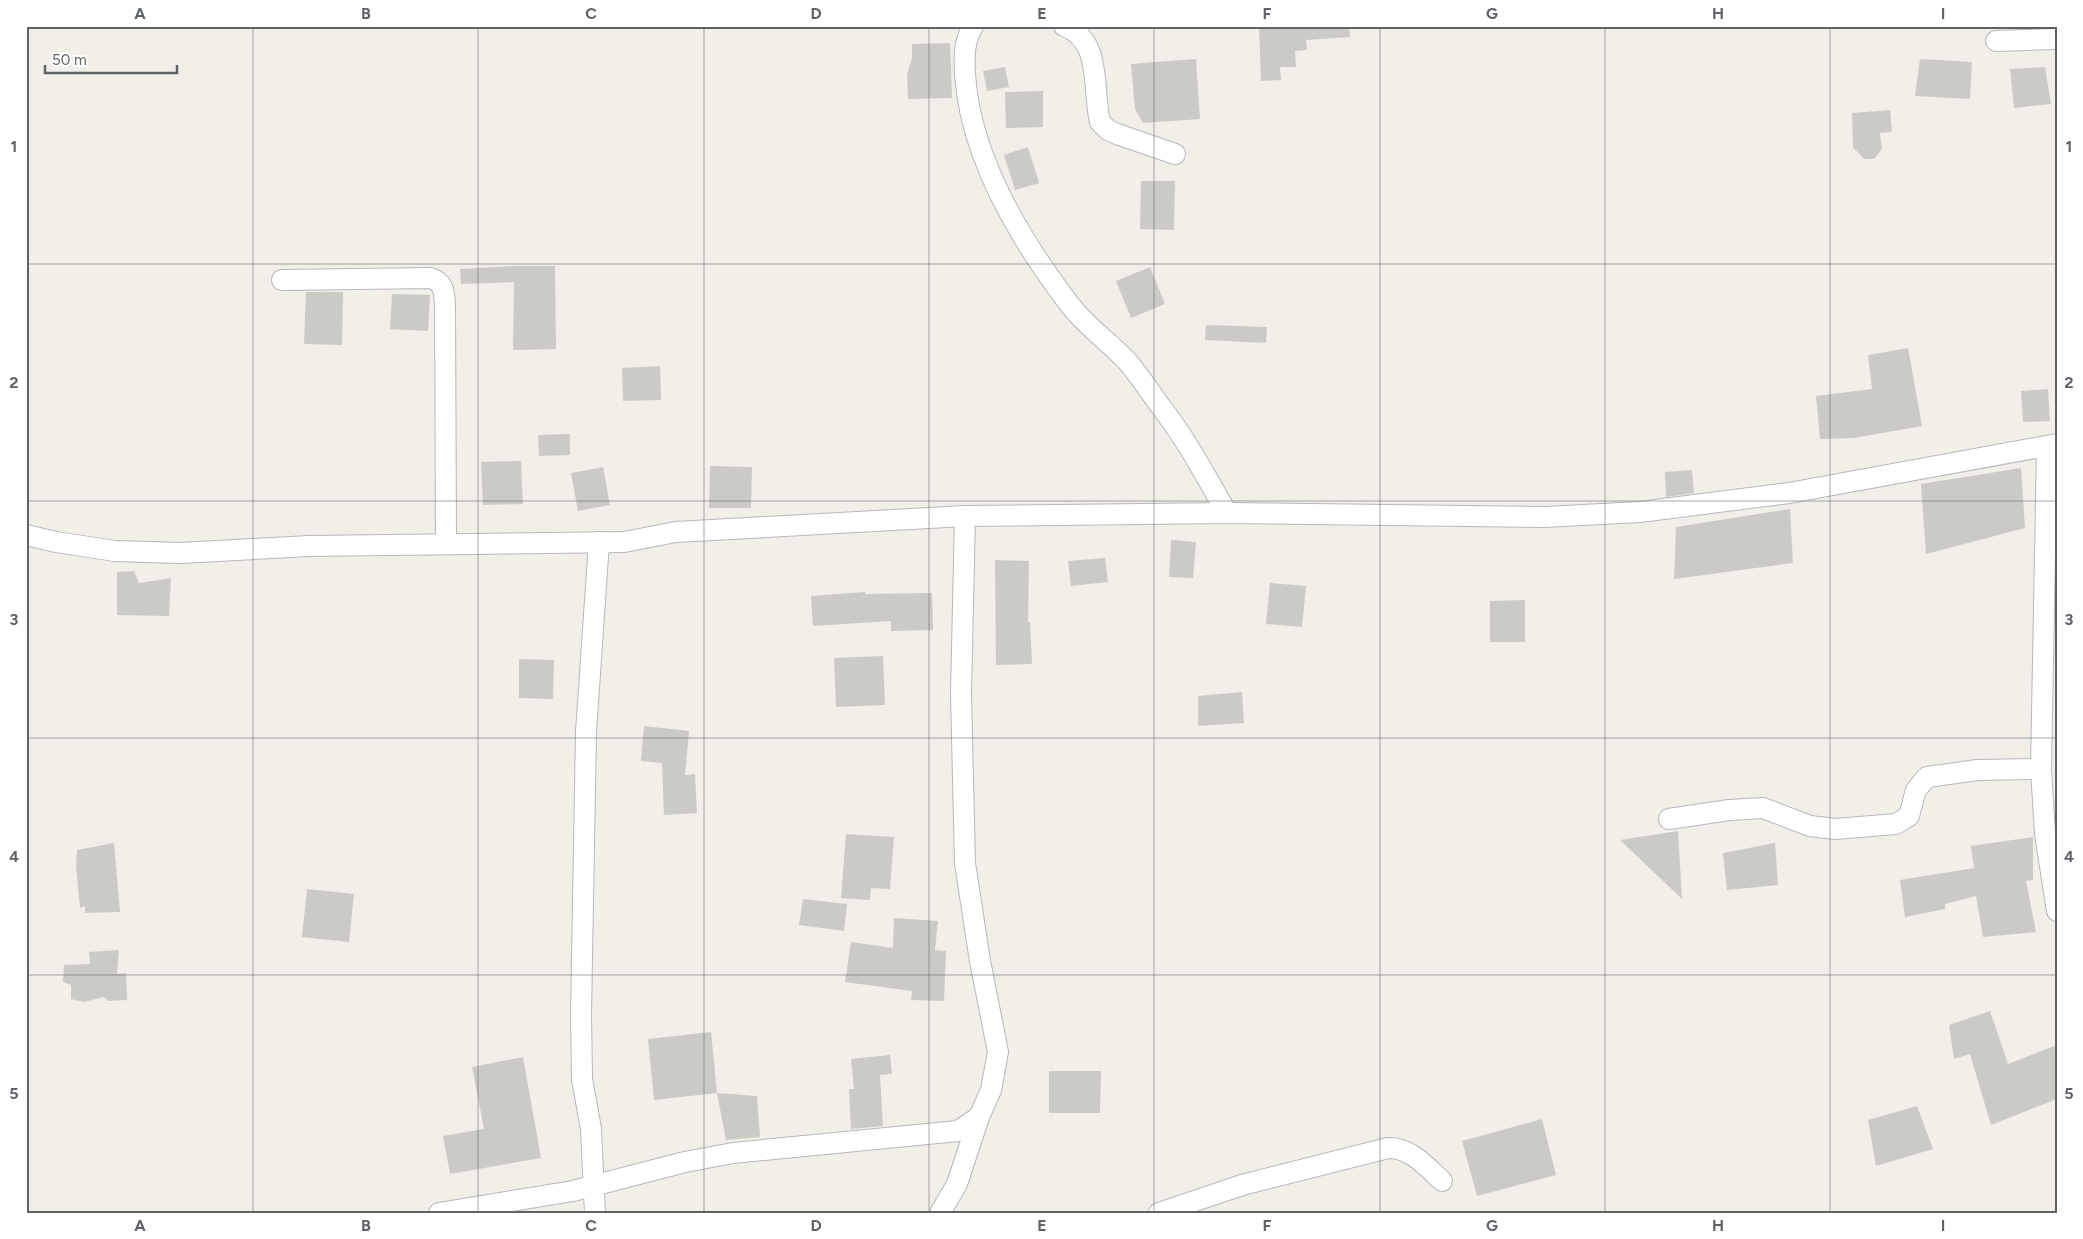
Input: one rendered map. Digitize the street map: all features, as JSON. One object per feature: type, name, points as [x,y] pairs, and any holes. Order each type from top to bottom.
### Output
[{"type":"street","points":[[973,26],[966,37],[965,64],[970,111],[977,140],[1000,192],[1035,254],[1071,307],[1127,362],[1153,396],[1184,438],[1227,513]]},
{"type":"street","points":[[1064,26],[1084,39],[1090,50],[1100,122],[1108,130],[1117,134],[1175,154]]},
{"type":"street","points":[[1996,41],[2057,39]]},
{"type":"street","points":[[282,280],[430,278],[438,280],[444,290],[445,304],[446,544]]},
{"type":"street","points":[[26,535],[56,542],[115,551],[180,553],[309,546],[624,542],[676,532],[965,516],[1227,513],[1545,517],[1640,512],[1788,493],[2052,445],[2041,769],[2045,834],[2057,911]]},
{"type":"street","points":[[940,1213],[957,1184],[979,1117],[991,1090],[998,1052],[980,961],[965,863],[961,694],[965,516]]},
{"type":"street","points":[[595,1213],[591,1129],[582,1079],[581,1015],[586,732],[599,542]]},
{"type":"street","points":[[1669,819],[1729,810],[1763,808],[1810,826],[1835,829],[1896,824],[1908,816],[1916,790],[1927,777],[1977,770],[2041,769]]},
{"type":"street","points":[[439,1213],[547,1196],[685,1162],[733,1153],[958,1131],[979,1117]]},
{"type":"street","points":[[1159,1213],[1242,1185],[1388,1148],[1398,1148],[1409,1154],[1425,1164],[1442,1181]]},
{"type":"building","points":[[1259,26],[1349,26],[1350,37],[1306,40],[1307,50],[1295,51],[1296,67],[1280,67],[1281,80],[1261,81]]},
{"type":"building","points":[[950,43],[952,98],[908,99],[907,75],[912,58],[912,44]]},
{"type":"building","points":[[1196,59],[1200,119],[1143,123],[1135,109],[1131,64]]},
{"type":"building","points":[[1920,59],[1972,62],[1970,99],[1915,96]]},
{"type":"building","points":[[1005,67],[1009,87],[987,91],[983,71]]},
{"type":"building","points":[[2045,67],[2051,104],[2014,108],[2010,69]]},
{"type":"building","points":[[1043,91],[1043,127],[1006,128],[1005,92]]},
{"type":"building","points":[[1890,110],[1892,132],[1880,133],[1882,149],[1874,159],[1864,159],[1853,147],[1852,113]]},
{"type":"building","points":[[1028,147],[1039,183],[1015,190],[1004,155]]},
{"type":"building","points":[[1141,181],[1175,181],[1174,230],[1140,229]]},
{"type":"building","points":[[555,266],[556,349],[513,350],[514,282],[461,284],[460,269]]},
{"type":"building","points":[[1150,267],[1165,304],[1131,318],[1116,281]]},
{"type":"building","points":[[306,292],[343,292],[342,345],[304,344]]},
{"type":"building","points":[[392,294],[430,295],[428,331],[390,329]]},
{"type":"building","points":[[1206,325],[1267,327],[1266,343],[1205,340]]},
{"type":"building","points":[[1908,348],[1922,426],[1854,438],[1820,439],[1816,396],[1872,389],[1868,355]]},
{"type":"building","points":[[660,366],[661,400],[623,401],[622,368]]},
{"type":"building","points":[[2048,389],[2050,421],[2023,422],[2021,391]]},
{"type":"building","points":[[570,434],[570,455],[539,456],[538,435]]},
{"type":"building","points":[[521,461],[523,504],[483,505],[481,462]]},
{"type":"building","points":[[710,466],[752,467],[751,508],[709,508]]},
{"type":"building","points":[[603,467],[610,505],[578,511],[571,473]]},
{"type":"building","points":[[2021,468],[2025,528],[1926,554],[1921,484]]},
{"type":"building","points":[[1692,470],[1694,493],[1666,497],[1665,472]]},
{"type":"building","points":[[1790,509],[1793,563],[1674,579],[1676,527]]},
{"type":"building","points":[[1171,540],[1196,542],[1193,578],[1169,577]]},
{"type":"building","points":[[1105,558],[1108,582],[1071,586],[1068,561]]},
{"type":"building","points":[[995,560],[1029,561],[1028,622],[1030,622],[1032,664],[996,665]]},
{"type":"building","points":[[134,571],[139,583],[171,578],[169,616],[117,615],[117,572]]},
{"type":"building","points":[[1270,583],[1306,586],[1302,627],[1266,624]]},
{"type":"building","points":[[865,592],[865,594],[932,593],[933,630],[891,631],[891,621],[813,626],[811,596]]},
{"type":"building","points":[[1525,600],[1525,642],[1490,642],[1490,601]]},
{"type":"building","points":[[883,656],[885,705],[836,707],[834,658]]},
{"type":"building","points":[[519,659],[554,660],[553,699],[519,698]]},
{"type":"building","points":[[1242,692],[1244,723],[1198,726],[1198,696]]},
{"type":"building","points":[[644,726],[689,731],[685,775],[695,774],[697,813],[664,815],[662,763],[641,761]]},
{"type":"building","points":[[1678,831],[1682,899],[1620,840]]},
{"type":"building","points":[[846,834],[894,837],[890,889],[871,888],[870,900],[841,898]]},
{"type":"building","points":[[2033,837],[2033,880],[2026,881],[2036,932],[1983,937],[1976,896],[1945,904],[1945,909],[1905,917],[1900,880],[1974,868],[1971,846]]},
{"type":"building","points":[[114,843],[120,912],[85,913],[85,906],[80,908],[76,866],[77,850]]},
{"type":"building","points":[[1775,843],[1778,885],[1727,890],[1723,853]]},
{"type":"building","points":[[307,889],[354,894],[349,942],[302,937]]},
{"type":"building","points":[[803,899],[847,904],[844,931],[799,925]]},
{"type":"building","points":[[894,918],[938,921],[935,950],[946,951],[944,1001],[911,1000],[912,991],[845,982],[851,942],[893,948]]},
{"type":"building","points":[[119,950],[117,974],[126,973],[127,1000],[108,1001],[104,997],[84,1002],[71,999],[71,985],[63,982],[64,965],[90,964],[89,952]]},
{"type":"building","points":[[1990,1011],[2008,1064],[2057,1045],[2057,1099],[1991,1125],[1970,1054],[1954,1059],[1949,1025]]},
{"type":"building","points":[[711,1032],[717,1093],[654,1100],[648,1039]]},
{"type":"building","points":[[890,1055],[892,1074],[880,1075],[883,1126],[851,1129],[849,1089],[854,1089],[851,1059]]},
{"type":"building","points":[[523,1057],[541,1158],[450,1174],[443,1136],[484,1129],[472,1067]]},
{"type":"building","points":[[1049,1071],[1101,1071],[1100,1113],[1049,1113]]},
{"type":"building","points":[[717,1093],[757,1096],[760,1137],[726,1140]]},
{"type":"building","points":[[1917,1106],[1933,1149],[1876,1166],[1868,1120]]},
{"type":"building","points":[[1542,1119],[1556,1175],[1477,1196],[1462,1141]]}]
